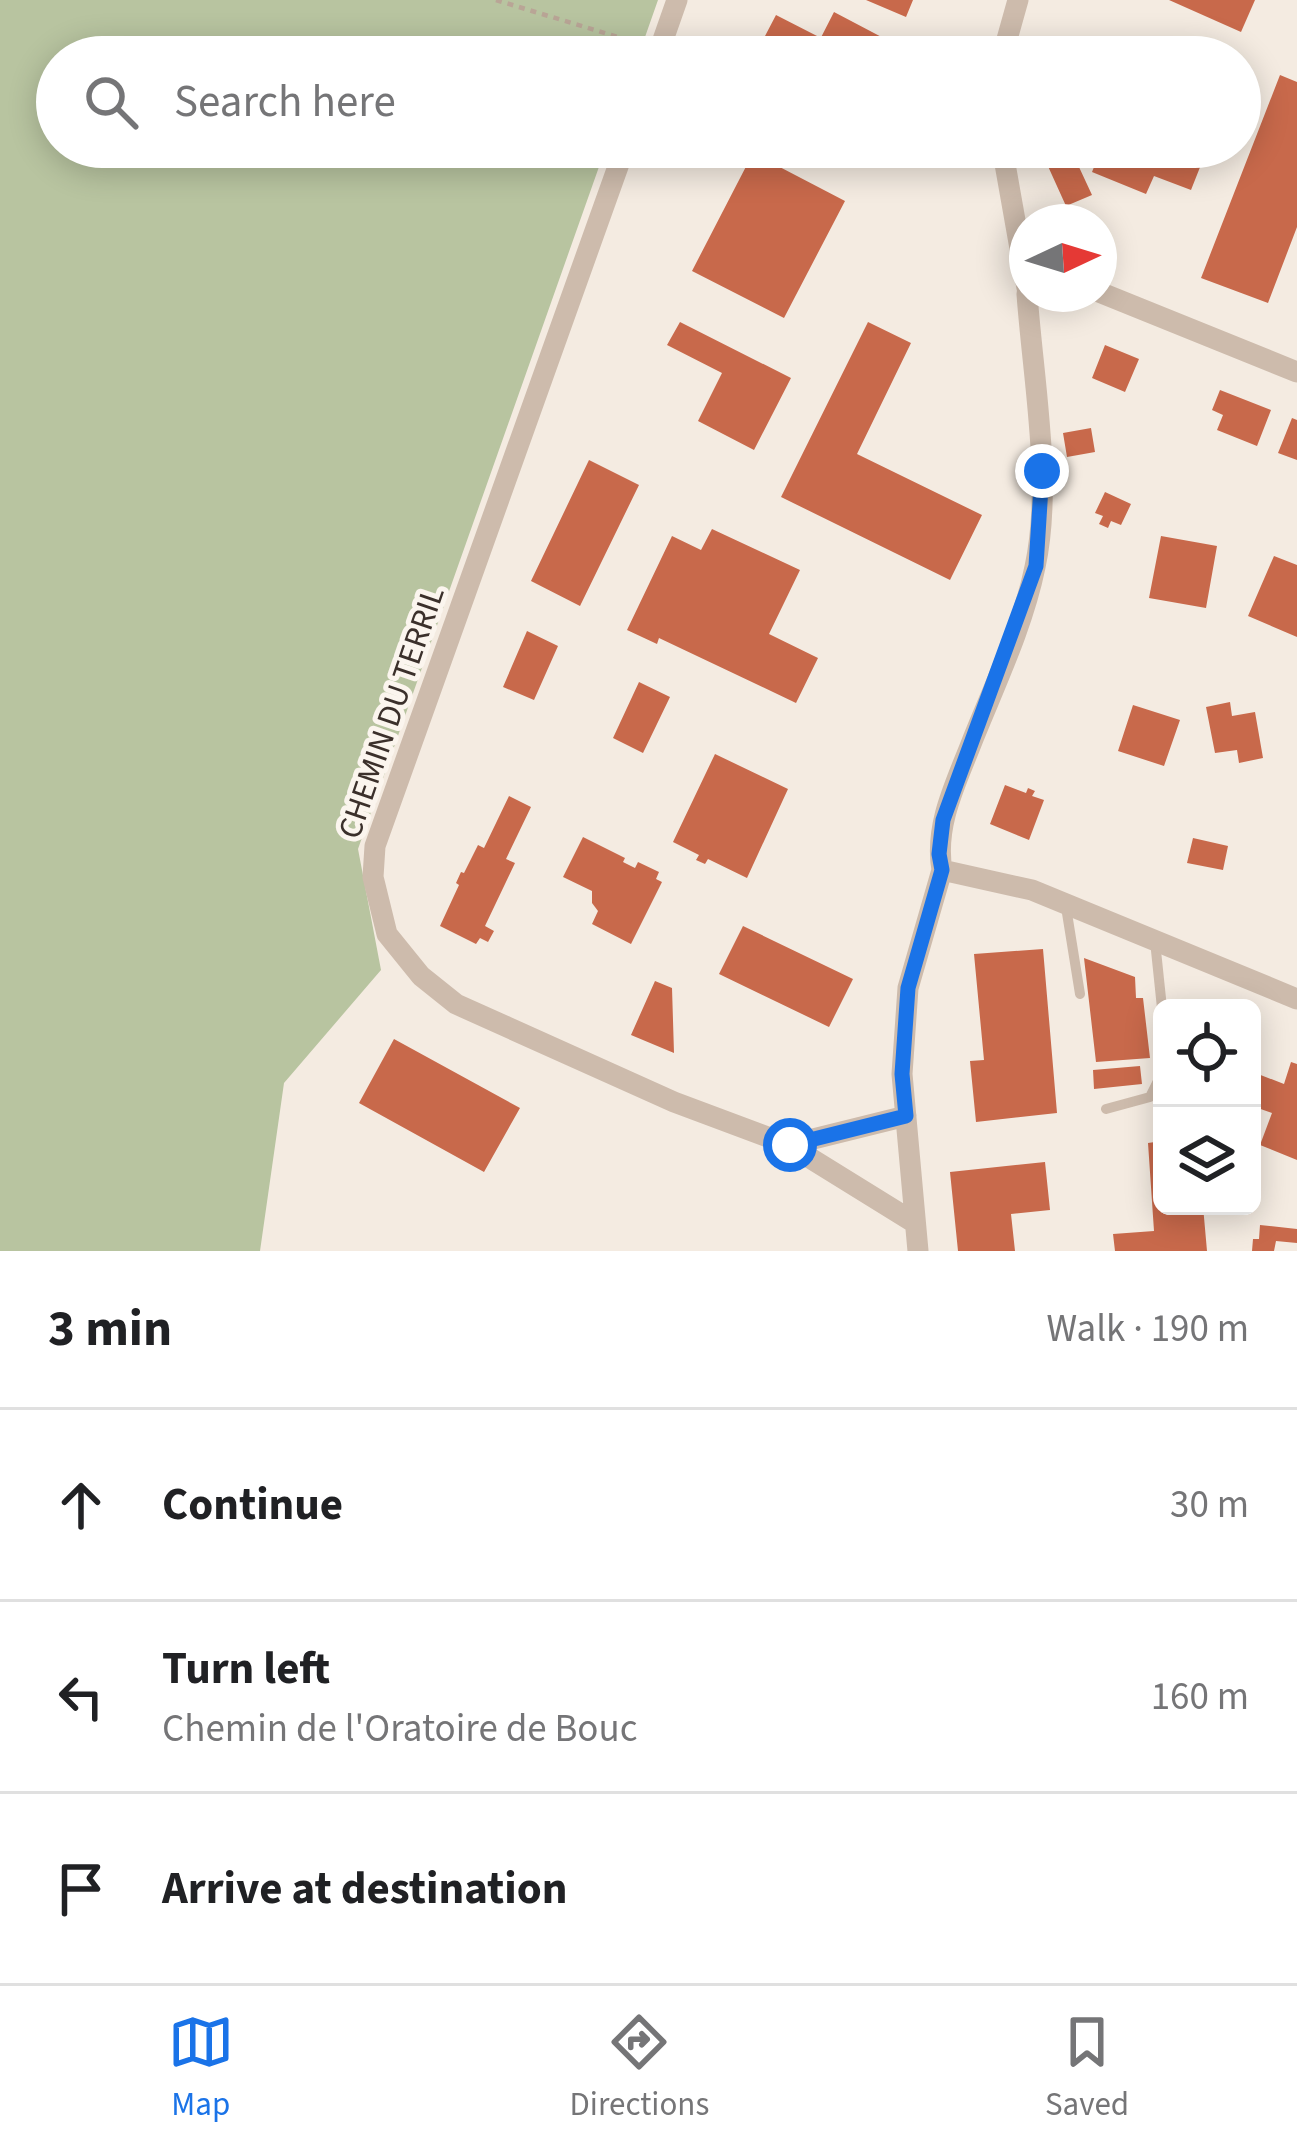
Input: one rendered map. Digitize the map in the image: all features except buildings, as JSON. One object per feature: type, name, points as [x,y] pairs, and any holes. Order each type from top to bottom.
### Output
[{"type":"street","points":[[664,36],[677,0]]},
{"type":"street","points":[[1008,36],[1018,0]]},
{"type":"street","name":"CHEMIN DU TERRIL","points":[[617,168],[375,846],[373,877],[387,934],[421,976],[456,1004],[674,1102],[790,1145],[915,1223]]},
{"type":"street","points":[[1006,168],[1012,204]]},
{"type":"street","points":[[1117,299],[1297,372]]},
{"type":"street","points":[[918,1251],[902,1074],[908,988],[942,870],[939,854],[948,802],[1036,566],[1042,471],[1029,312]]},
{"type":"street","points":[[942,870],[1032,890],[1297,999]]},
{"type":"street","points":[[790,1145],[906,1116]]},
{"type":"lane","points":[[1066,904],[1079,994]]},
{"type":"lane","points":[[1155,940],[1161,999]]},
{"type":"lane","points":[[1106,1109],[1150,1097],[1153,1091]]},
{"type":"path","points":[[496,0],[606,36]]},
{"type":"green space","points":[[0,0],[658,0],[645,36],[36,36],[36,168],[599,168],[358,849],[381,970],[284,1083],[260,1251],[0,1251]]},
{"type":"route","points":[[790,1145],[906,1116],[902,1074],[908,988],[942,870],[943,820],[1036,566],[1042,471]]}]
